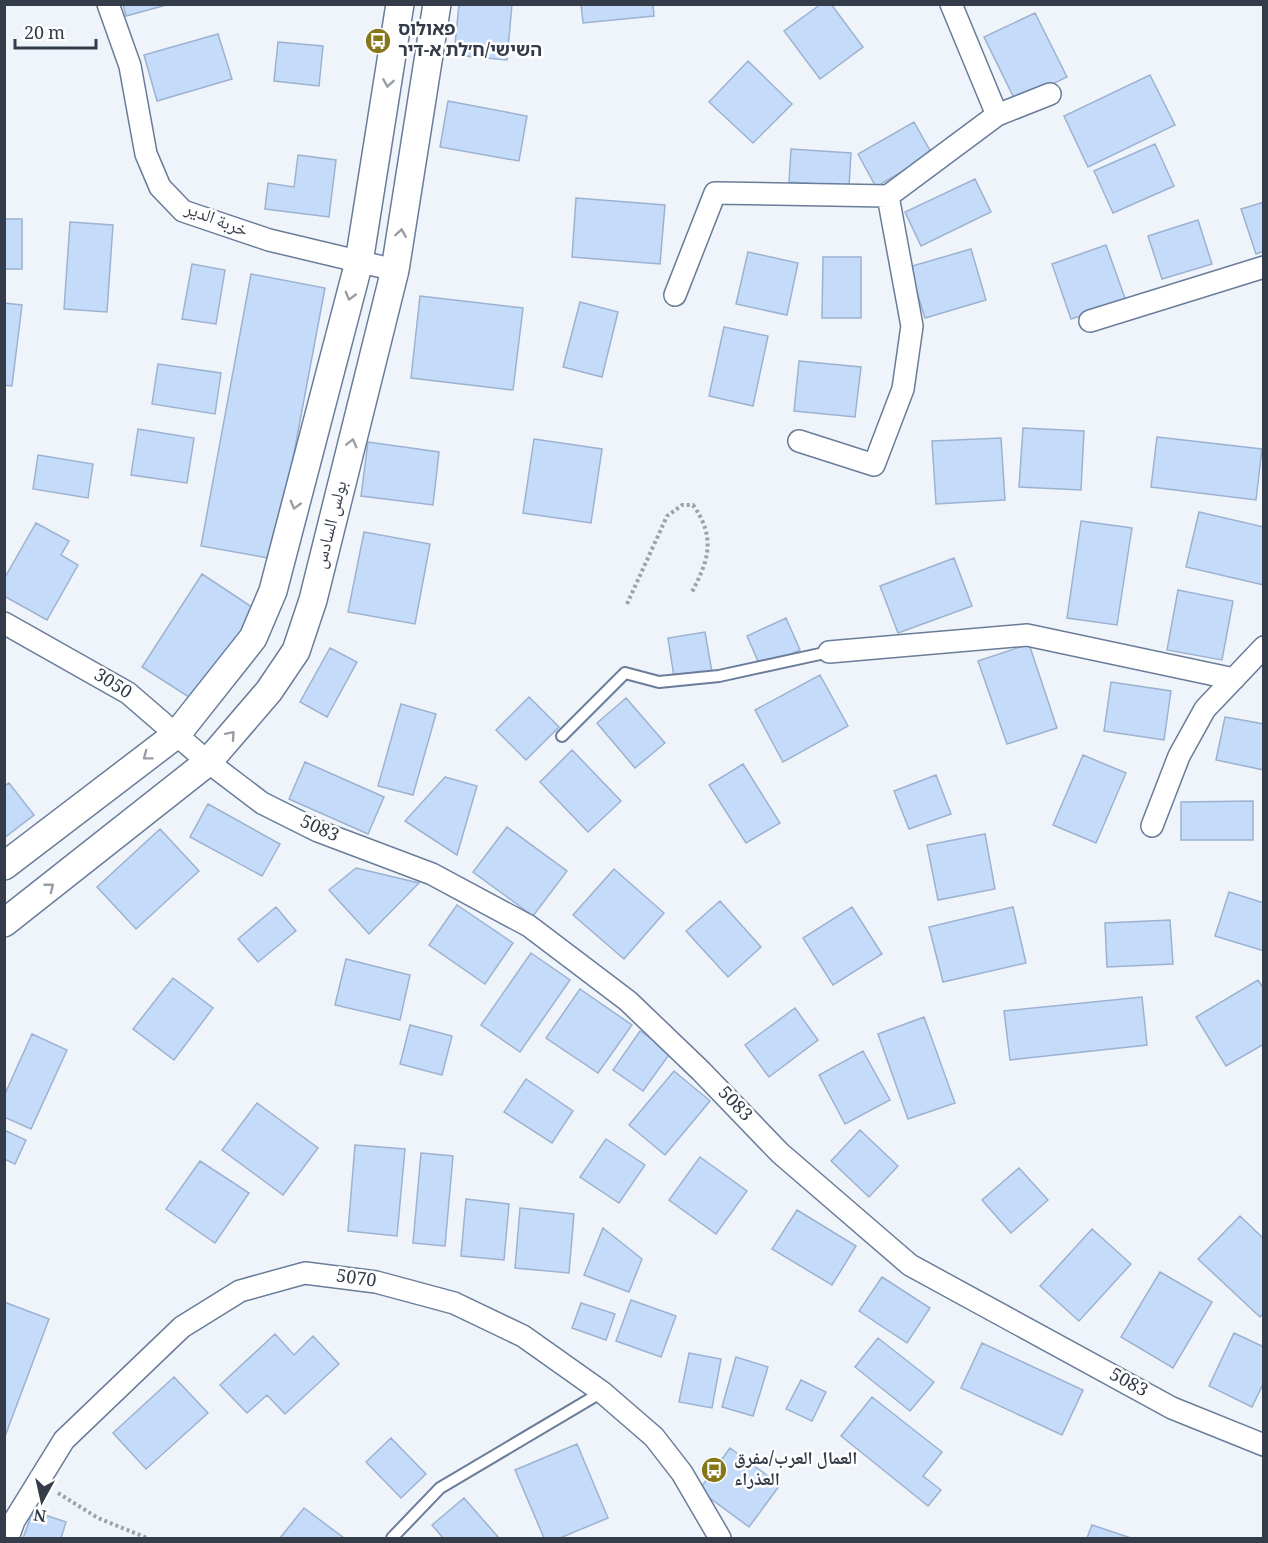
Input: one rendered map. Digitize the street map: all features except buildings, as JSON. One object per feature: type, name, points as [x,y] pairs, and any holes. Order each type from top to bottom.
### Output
[{"type":"street","name":"خربة الدير","points":[[108,4],[130,66],[146,154],[160,187],[183,211],[269,240],[395,270]]},
{"type":"street","points":[[4,866],[177,734],[253,638],[273,591],[359,262],[400,4]]},
{"type":"street","name":"بولس السادس","points":[[4,923],[208,762],[270,691],[296,651],[313,600],[395,270],[437,4]]},
{"type":"street","points":[[951,4],[997,114]]},
{"type":"street","points":[[675,295],[715,193],[888,196],[997,114],[1050,94]]},
{"type":"street","points":[[799,441],[874,465],[903,389],[912,326],[888,196]]},
{"type":"street","points":[[1090,321],[1263,267]]},
{"type":"street","name":"3050","points":[[4,623],[128,693],[208,762]]},
{"type":"street","points":[[830,652],[1027,635],[1234,679]]},
{"type":"street","points":[[1152,826],[1179,756],[1206,709],[1263,647]]},
{"type":"street","name":"5083","points":[[208,762],[262,803],[318,831],[432,874],[529,926],[628,1001],[701,1071],[780,1153],[910,1265],[1172,1408],[1263,1445]]},
{"type":"street","name":"5070","points":[[8,1539],[14,1521],[37,1480],[64,1440],[182,1327],[240,1291],[305,1273],[376,1282],[454,1303],[523,1336],[602,1392],[654,1437],[682,1473],[720,1539]]},
{"type":"lane","points":[[562,736],[625,673],[659,682],[719,676],[830,652]]},
{"type":"lane","points":[[392,1539],[440,1488],[602,1392]]},
{"type":"path","points":[[627,604],[667,516],[682,505],[693,506],[701,517],[708,540],[707,564],[691,594]]},
{"type":"path","points":[[37,1480],[98,1518],[147,1539]]},
{"type":"place","name":"פאולוס השישי/ח׳לת א-דיר","points":[[378,41]]},
{"type":"place","name":"العمال العرب/مفرق العذراء","points":[[714,1470]]}]
